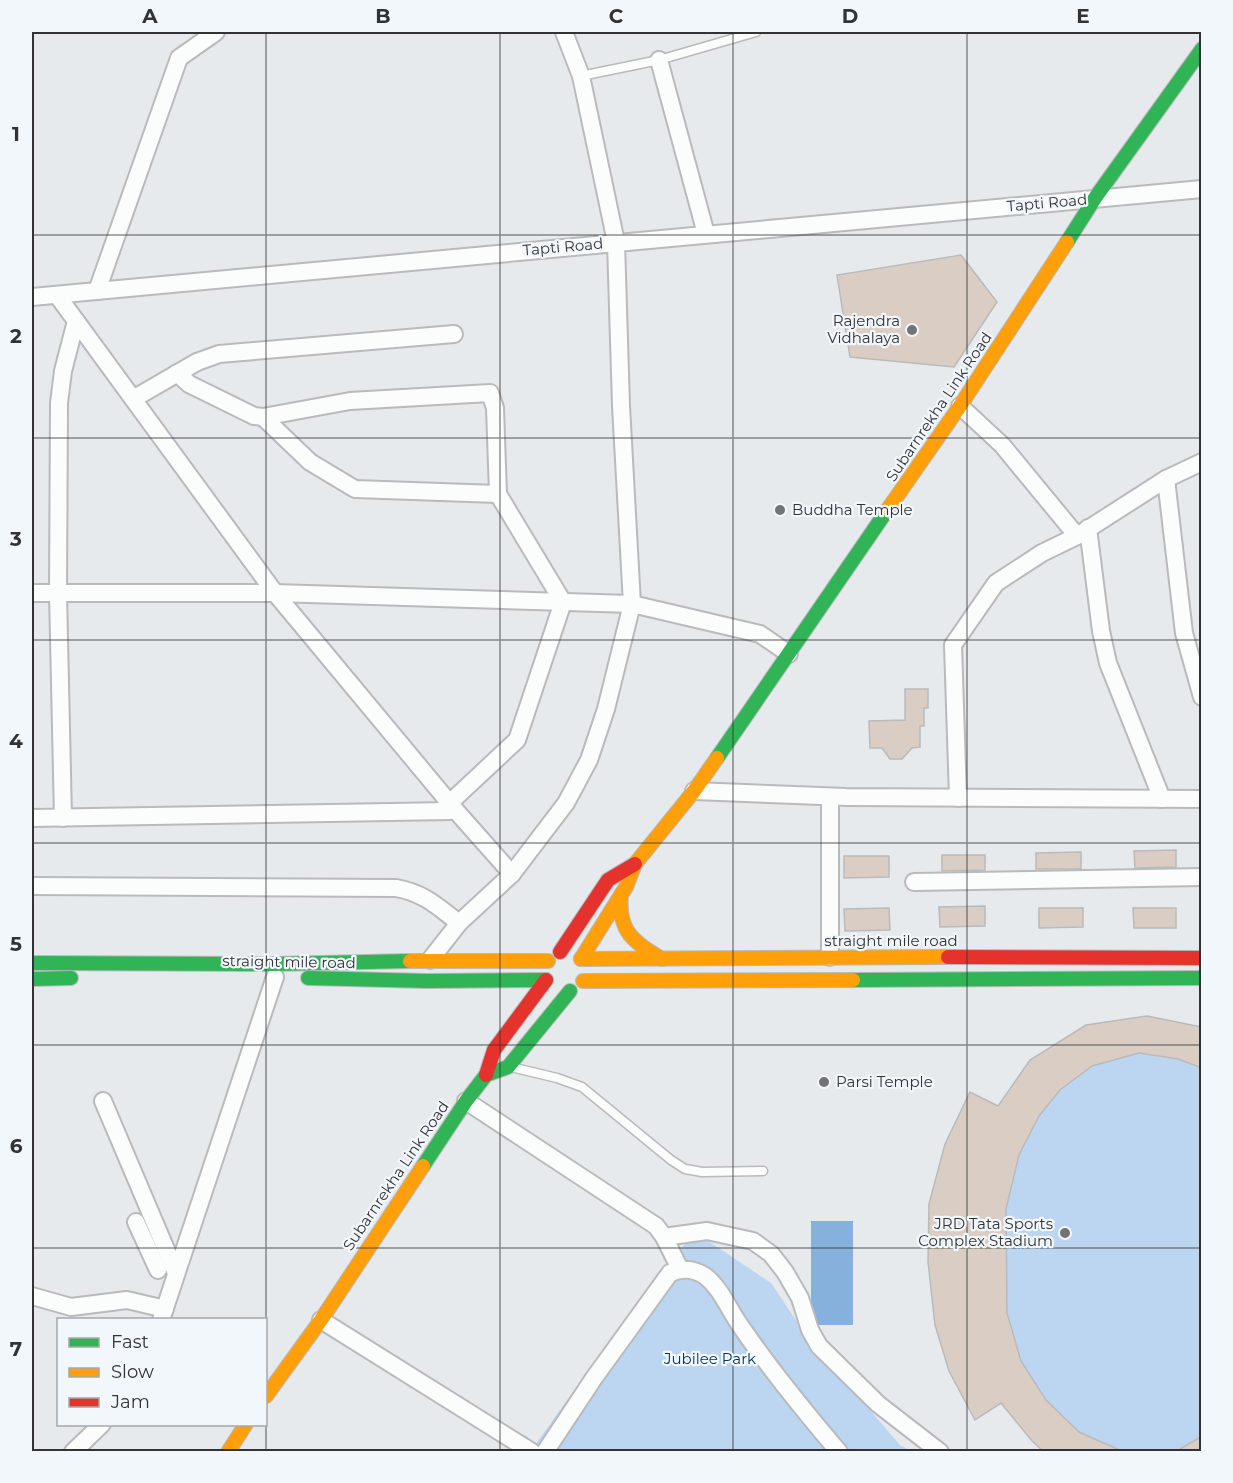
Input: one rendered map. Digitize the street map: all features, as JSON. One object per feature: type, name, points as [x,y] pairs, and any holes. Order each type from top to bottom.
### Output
[{"type":"street","points":[[97,291],[179,58],[216,32]]},
{"type":"street","points":[[430,960],[459,923],[512,874],[566,803],[589,760],[606,709],[632,604],[621,406],[616,242],[581,75],[564,32]]},
{"type":"street","name":"Subarnrekha Link Road","points":[[581,959],[621,895],[635,864],[694,791],[960,406],[1095,198],[1202,49]]},
{"type":"street","points":[[659,60],[706,234]]},
{"type":"street","name":"Tapti Road","points":[[32,297],[1202,189]]},
{"type":"street","points":[[57,295],[275,593],[449,808],[512,874]]},
{"type":"street","points":[[63,818],[58,593],[59,403],[63,371],[76,321]]},
{"type":"street","points":[[133,399],[196,362],[219,354],[454,334]]},
{"type":"street","points":[[32,818],[449,808],[517,740],[563,602],[498,495],[495,408],[490,393],[350,401],[263,417],[254,416],[189,384],[177,373]]},
{"type":"street","points":[[960,406],[996,439],[1082,532],[1108,663],[1162,799]]},
{"type":"street","points":[[263,417],[310,462],[355,489],[498,495]]},
{"type":"street","points":[[958,798],[953,645],[996,584],[1042,553],[1082,532],[1166,479],[1202,462]]},
{"type":"street","points":[[1166,479],[1184,633],[1202,697]]},
{"type":"street","points":[[32,593],[275,593],[632,604],[760,634],[789,654]]},
{"type":"street","points":[[694,791],[830,797],[1202,799]]},
{"type":"street","points":[[830,797],[830,957]]},
{"type":"street","points":[[486,1075],[494,1050],[546,980],[545,970],[548,961],[560,952],[608,880],[635,864]]},
{"type":"street","points":[[914,882],[1202,877]]},
{"type":"street","points":[[32,886],[396,888],[426,897],[459,923]]},
{"type":"street","points":[[621,895],[620,921],[627,932],[640,945],[662,959]]},
{"type":"street","name":"straight mile road","points":[[560,952],[570,952],[581,959],[1202,958]]},
{"type":"street","points":[[486,1075],[508,1066],[570,991],[579,986],[583,981],[585,968],[581,959]]},
{"type":"street","name":"straight mile road","points":[[32,963],[275,964],[430,960],[548,961]]},
{"type":"street","name":"straight mile road","points":[[183,977],[427,981],[546,980],[555,989],[570,991]]},
{"type":"street","points":[[32,1296],[71,1307],[127,1300],[163,1314],[275,977]]},
{"type":"street","points":[[32,979],[90,978]]},
{"type":"street","points":[[583,981],[1202,978]]},
{"type":"street","name":"Subarnrekha Link Road","points":[[267,1395],[321,1320],[466,1101],[486,1075]]},
{"type":"street","points":[[103,1101],[176,1273]]},
{"type":"street","points":[[466,1101],[656,1226],[680,1269]]},
{"type":"street","points":[[136,1221],[158,1270]]},
{"type":"street","points":[[664,1237],[707,1231],[753,1241],[771,1254],[800,1298],[810,1330],[819,1346],[878,1404],[940,1452]]},
{"type":"street","points":[[545,1452],[594,1378],[670,1273],[680,1269],[691,1269],[705,1276],[791,1395],[839,1452]]},
{"type":"street","points":[[321,1320],[532,1452]]},
{"type":"street","points":[[73,1452],[101,1426]]},
{"type":"street","points":[[228,1452],[245,1426]]},
{"type":"lane","points":[[581,75],[659,60],[756,32]]},
{"type":"lane","points":[[508,1066],[557,1078],[582,1087],[685,1169],[702,1172],[763,1171]]},
{"type":"green space","name":"JRD Tata Sports Complex Stadium","points":[[1147,1016],[1201,1027],[1201,1451],[1044,1451],[1001,1403],[975,1420],[949,1371],[935,1325],[928,1262],[929,1204],[945,1144],[970,1092],[998,1106],[1030,1060],[1086,1025]]},
{"type":"green space","name":"Jubilee Park","points":[[695,1232],[771,1283],[808,1338],[900,1445],[911,1451],[530,1452],[647,1289]]},
{"type":"shaded area","points":[[811,1221],[853,1221],[853,1325],[811,1325]]},
{"type":"building","name":"Rajendra Vidhalaya","points":[[961,255],[997,302],[954,367],[850,357],[837,275]]},
{"type":"building","points":[[905,689],[928,689],[928,708],[924,708],[924,726],[920,726],[920,747],[912,748],[902,759],[890,759],[882,748],[870,748],[869,721],[905,720]]},
{"type":"building","points":[[1176,850],[1176,867],[1135,868],[1134,851]]},
{"type":"building","points":[[1081,852],[1081,869],[1036,869],[1036,853]]},
{"type":"building","points":[[942,855],[985,855],[985,870],[942,871]]},
{"type":"building","points":[[844,856],[889,856],[889,877],[844,878]]},
{"type":"building","points":[[985,906],[985,926],[940,927],[939,907]]},
{"type":"building","points":[[889,908],[890,930],[845,931],[844,909]]},
{"type":"building","points":[[1039,908],[1083,908],[1083,927],[1039,928]]},
{"type":"building","points":[[1133,908],[1176,908],[1176,928],[1134,928]]},
{"type":"building","points":[[1147,1016],[1202,1027],[1202,1068],[1178,1059],[1139,1053],[1092,1066],[1060,1090],[1039,1116],[1019,1155],[1006,1209],[1007,1313],[1021,1361],[1046,1400],[1079,1432],[1124,1452],[1044,1452],[1001,1403],[975,1420],[949,1371],[935,1325],[928,1262],[929,1204],[945,1144],[970,1092],[998,1106],[1030,1060],[1086,1025]]},
{"type":"building","points":[[1202,1436],[1202,1452],[1175,1452]]},
{"type":"traffic: fast","points":[[1067,242],[1095,198],[1202,49]]},
{"type":"traffic: fast","points":[[717,758],[888,509]]},
{"type":"traffic: fast","points":[[32,963],[275,964],[410,961]]},
{"type":"traffic: fast","points":[[32,979],[71,978]]},
{"type":"traffic: fast","points":[[308,978],[427,981],[546,980]]},
{"type":"traffic: fast","points":[[853,980],[1202,978]]},
{"type":"traffic: fast","points":[[423,1166],[486,1075],[508,1067],[570,991]]},
{"type":"traffic: slow","points":[[888,509],[960,406],[1067,242]]},
{"type":"traffic: slow","points":[[581,959],[626,887],[635,864],[694,791],[717,758]]},
{"type":"traffic: slow","points":[[621,895],[622,918],[625,927],[635,941],[662,959]]},
{"type":"traffic: slow","points":[[581,959],[948,957]]},
{"type":"traffic: slow","points":[[410,961],[548,961]]},
{"type":"traffic: slow","points":[[583,981],[853,980]]},
{"type":"traffic: slow","points":[[267,1395],[321,1320],[423,1166]]},
{"type":"traffic: slow","points":[[228,1452],[245,1426]]},
{"type":"traffic: jam","points":[[560,952],[608,880],[635,864]]},
{"type":"traffic: jam","points":[[948,957],[1202,958]]},
{"type":"traffic: jam","points":[[486,1075],[494,1050],[546,980]]},
{"type":"place","name":"Rajendra Vidhalaya","points":[[912,330]]},
{"type":"place","name":"Buddha Temple","points":[[780,510]]},
{"type":"place","name":"Parsi Temple","points":[[824,1082]]},
{"type":"place","name":"JRD Tata Sports Complex Stadium","points":[[1065,1233]]}]
